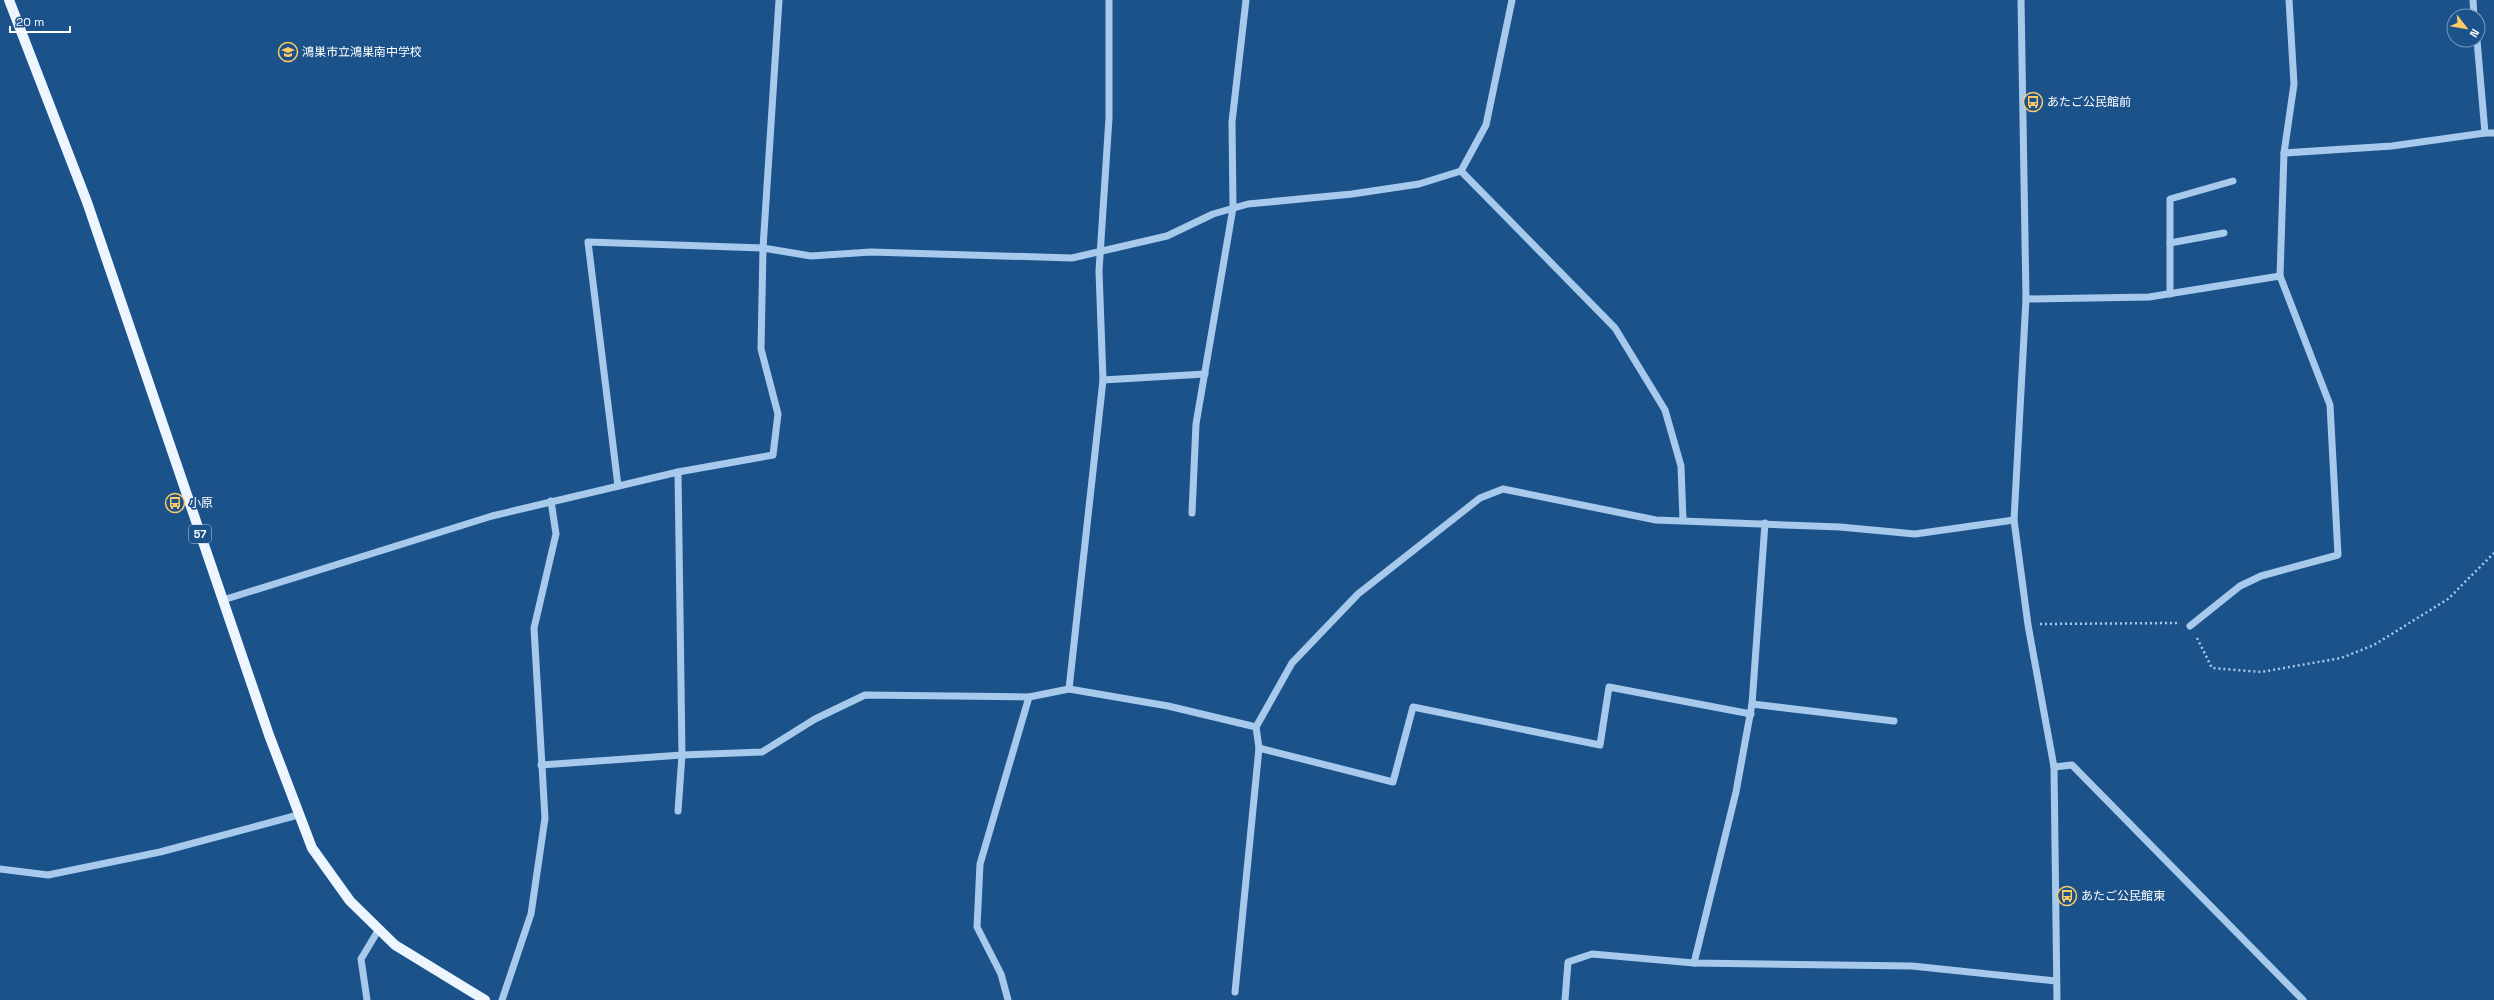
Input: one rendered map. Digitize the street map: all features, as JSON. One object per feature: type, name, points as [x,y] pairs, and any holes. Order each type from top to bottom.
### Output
[{"type":"main road","name":"57","points":[[9,0],[88,202],[223,600],[298,815],[312,848],[350,901],[395,945],[485,1000]]},
{"type":"street","points":[[223,600],[492,516],[678,472],[773,456],[778,414],[761,349],[763,248],[779,0]]},
{"type":"street","points":[[1069,688],[1103,380],[1100,271],[1108,118],[1109,0]]},
{"type":"street","points":[[1192,513],[1196,424],[1233,208],[1232,122],[1246,0]]},
{"type":"street","points":[[618,486],[588,242],[763,248],[811,256],[871,252],[1072,258],[1167,236],[1213,214],[1248,204],[1352,194],[1419,184],[1461,171],[1486,126],[1512,0]]},
{"type":"street","points":[[2021,0],[2026,299],[2014,520],[2028,625],[2054,767],[2056,1000]]},
{"type":"street","points":[[2190,626],[2240,586],[2261,576],[2338,556],[2330,405],[2280,276],[2284,153],[2294,84],[2289,0]]},
{"type":"street","points":[[2478,48],[2485,133]]},
{"type":"street","points":[[2284,153],[2392,146],[2494,133]]},
{"type":"street","points":[[1461,171],[1614,328],[1665,410],[1681,466],[1683,520]]},
{"type":"street","points":[[2170,294],[2170,199],[2233,181]]},
{"type":"street","points":[[2170,244],[2224,233]]},
{"type":"street","points":[[2026,299],[2149,297],[2280,276]]},
{"type":"street","points":[[1103,380],[1204,374]]},
{"type":"street","points":[[678,472],[682,755],[678,811]]},
{"type":"street","points":[[1235,992],[1259,748],[1256,727],[1292,663],[1358,594],[1480,498],[1503,489],[1656,520],[1840,526],[1914,534],[2014,520]]},
{"type":"street","points":[[502,1000],[531,914],[545,818],[534,628],[556,534],[551,501]]},
{"type":"street","points":[[1694,963],[1736,792],[1752,704],[1765,523]]},
{"type":"street","points":[[1259,748],[1394,782],[1413,707],[1600,744],[1609,687],[1750,714]]},
{"type":"street","points":[[541,765],[682,755],[762,752],[815,719],[865,695],[1029,696],[1069,688],[1168,706],[1256,727]]},
{"type":"street","points":[[1008,1000],[1001,974],[977,927],[980,864],[1029,696]]},
{"type":"street","points":[[1752,704],[1894,721]]},
{"type":"street","points":[[2054,767],[2072,765],[2302,1000]]},
{"type":"street","points":[[0,869],[48,875],[160,852],[298,815]]},
{"type":"street","points":[[367,1000],[361,958],[379,929]]},
{"type":"street","points":[[1565,1000],[1568,962],[1592,954],[1694,963],[1912,966],[2056,981]]},
{"type":"path","points":[[2028,625],[2120,621],[2180,623],[2190,626],[2212,668],[2236,672],[2261,672],[2341,658],[2374,645],[2448,599],[2494,553]]},
{"type":"place","name":"鴻巣市立鴻巣南中学校","points":[[288,52]]},
{"type":"place","name":"あたご公民館前","points":[[2033,102]]},
{"type":"place","name":"小原","points":[[175,503]]},
{"type":"place","name":"あたご公民館東","points":[[2067,896]]}]
